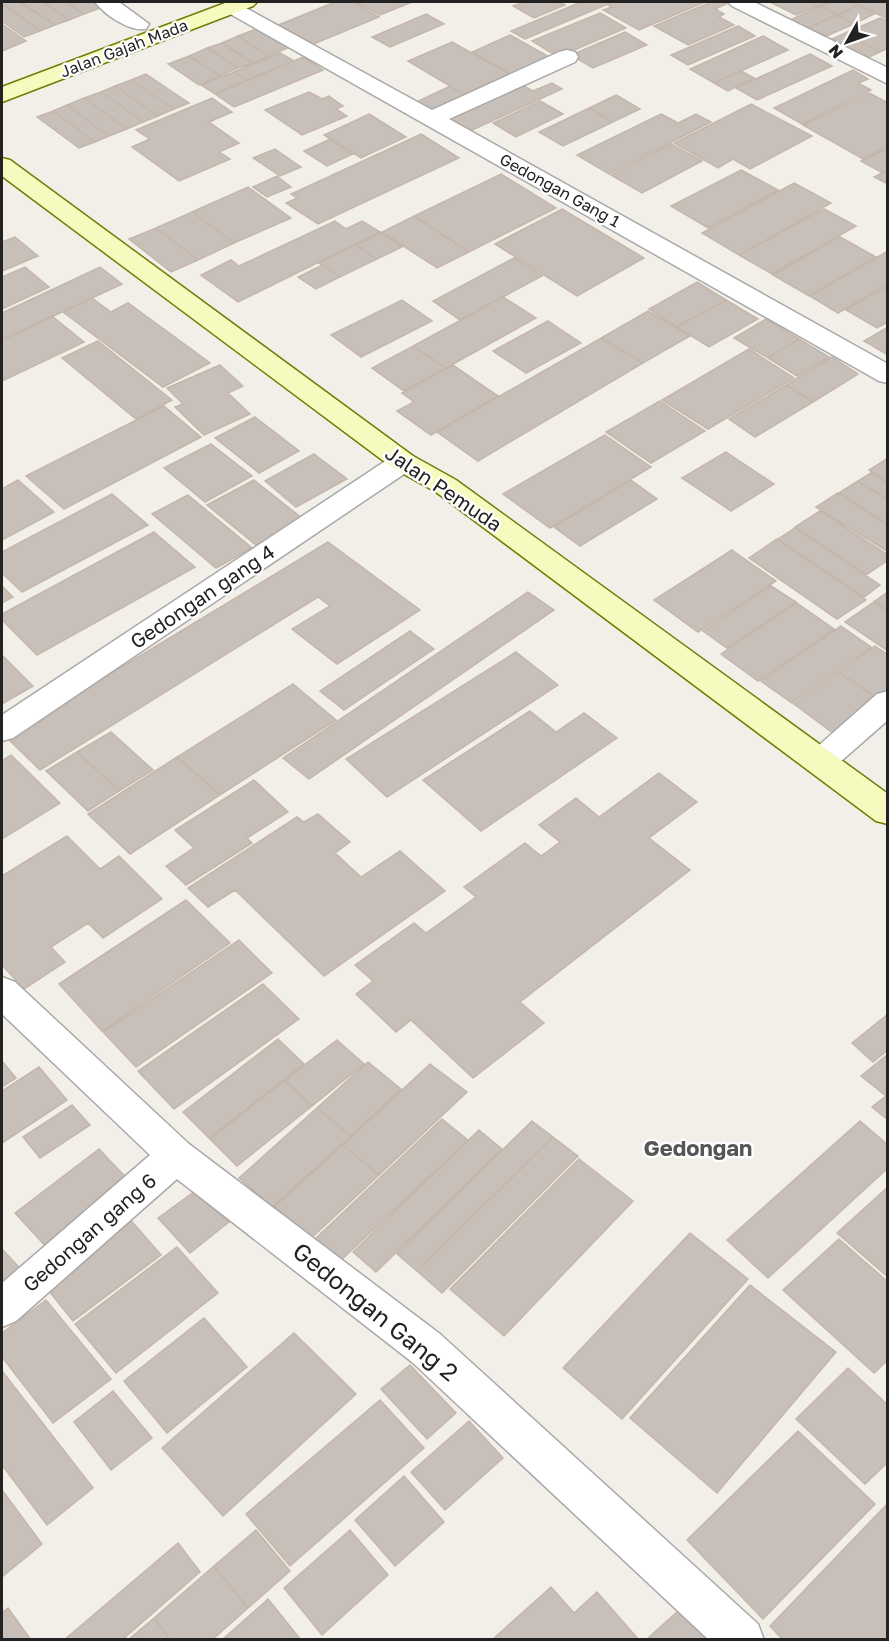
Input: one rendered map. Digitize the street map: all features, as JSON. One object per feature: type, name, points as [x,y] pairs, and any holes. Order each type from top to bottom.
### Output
[{"type":"street","points":[[106,2],[138,24]]},
{"type":"street","name":"Jalan Gajah Mada","points":[[2,75],[199,2]]},
{"type":"street","points":[[739,2],[888,77]]},
{"type":"street","name":"Jalan Gajah Mada","points":[[2,95],[239,4]]},
{"type":"street","name":"Gedongan Gang 1","points":[[239,4],[433,118],[888,375]]},
{"type":"street","points":[[433,118],[567,57]]},
{"type":"street","points":[[867,67],[888,57]]},
{"type":"street","name":"Jalan Pemuda","points":[[2,165],[403,462],[446,486],[888,812]]},
{"type":"street","name":"Gedongan gang 4","points":[[2,730],[403,462]]},
{"type":"street","points":[[820,762],[888,702]]},
{"type":"street","name":"Gedongan Gang 2","points":[[2,992],[176,1156],[426,1348],[742,1640]]},
{"type":"street","name":"Gedongan gang 6","points":[[2,1308],[176,1156]]},
{"type":"building","points":[[2,2],[20,2],[55,25],[40,31]]},
{"type":"building","points":[[20,2],[43,2],[69,20],[55,25]]},
{"type":"building","points":[[43,2],[66,2],[84,14],[69,20]]},
{"type":"building","points":[[66,2],[91,2],[100,8],[84,14]]},
{"type":"building","points":[[335,2],[353,2],[379,17],[309,46],[276,26]]},
{"type":"building","points":[[356,2],[412,2],[380,15]]},
{"type":"building","points":[[525,2],[559,2],[565,5],[534,18],[513,6]]},
{"type":"building","points":[[581,2],[608,4],[525,39],[511,31]]},
{"type":"building","points":[[603,2],[705,2],[639,30],[603,10],[612,7]]},
{"type":"building","points":[[711,2],[728,3],[715,9],[724,14],[719,17],[734,25],[688,45],[654,26]]},
{"type":"building","points":[[770,2],[826,2],[796,15]]},
{"type":"building","points":[[830,2],[852,2],[858,5],[837,15],[820,6]]},
{"type":"building","points":[[852,2],[880,2],[888,5],[888,19]]},
{"type":"building","points":[[2,4],[40,31],[24,37],[2,21]]},
{"type":"building","points":[[858,5],[876,13],[854,24],[837,15]]},
{"type":"building","points":[[820,6],[837,15],[805,29],[788,21]]},
{"type":"building","points":[[600,13],[626,28],[558,57],[532,41]]},
{"type":"building","points":[[426,14],[444,24],[390,47],[372,37]]},
{"type":"building","points":[[837,15],[854,24],[822,38],[805,29]]},
{"type":"building","points":[[880,18],[888,21],[888,48],[880,52],[845,33]]},
{"type":"building","points":[[2,24],[26,41],[2,51]]},
{"type":"building","points":[[738,26],[755,36],[688,65],[671,55]]},
{"type":"building","points":[[259,28],[290,47],[269,56],[238,36]]},
{"type":"building","points":[[625,32],[647,45],[593,68],[571,55]]},
{"type":"building","points":[[845,33],[880,52],[861,61],[826,42]]},
{"type":"building","points":[[510,35],[551,58],[514,76],[472,52]]},
{"type":"building","points":[[238,36],[269,56],[253,63],[222,43]]},
{"type":"building","points":[[763,36],[788,50],[714,83],[690,69]]},
{"type":"building","points":[[452,42],[514,77],[470,98],[408,61]]},
{"type":"building","points":[[222,43],[253,63],[238,68],[207,48]]},
{"type":"building","points":[[207,48],[238,68],[220,76],[189,56]]},
{"type":"building","points":[[280,53],[294,61],[247,80],[234,72]]},
{"type":"building","points":[[810,54],[832,66],[757,100],[736,88]]},
{"type":"building","points":[[189,56],[220,76],[199,85],[168,64]]},
{"type":"building","points":[[303,57],[323,70],[234,107],[215,94]]},
{"type":"building","points":[[853,70],[868,79],[858,83],[871,90],[802,124],[774,108]]},
{"type":"building","points":[[741,71],[754,78],[728,91],[714,83]]},
{"type":"building","points":[[234,72],[247,80],[215,94],[201,85]]},
{"type":"building","points":[[146,74],[189,103],[174,109],[131,80]]},
{"type":"building","points":[[131,80],[174,109],[158,116],[115,86]]},
{"type":"building","points":[[518,83],[533,91],[552,83],[562,89],[468,132],[443,116]]},
{"type":"building","points":[[115,86],[158,116],[143,122],[101,92]]},
{"type":"building","points":[[450,86],[470,98],[431,116],[412,104]]},
{"type":"building","points":[[101,92],[143,122],[127,129],[84,98]]},
{"type":"building","points":[[309,92],[322,99],[329,96],[343,106],[336,109],[347,116],[302,135],[265,110]]},
{"type":"building","points":[[869,93],[888,103],[888,146],[863,159],[803,125]]},
{"type":"building","points":[[616,95],[640,109],[613,122],[589,108]]},
{"type":"building","points":[[84,98],[127,129],[109,136],[67,105]]},
{"type":"building","points":[[212,98],[232,112],[209,122],[239,143],[219,152],[230,159],[179,181],[132,147],[150,139],[136,130]]},
{"type":"building","points":[[540,101],[563,114],[516,137],[493,123]]},
{"type":"building","points":[[751,104],[812,136],[750,169],[733,159],[718,168],[674,143]]},
{"type":"building","points":[[67,105],[109,136],[95,142],[53,111]]},
{"type":"building","points":[[589,108],[613,122],[563,146],[539,132]]},
{"type":"building","points":[[53,111],[95,142],[79,148],[37,117]]},
{"type":"building","points":[[369,114],[406,137],[361,158],[324,135]]},
{"type":"building","points":[[661,114],[678,123],[696,114],[711,122],[609,174],[577,155]]},
{"type":"building","points":[[421,134],[459,158],[318,224],[286,203],[297,198],[291,194]]},
{"type":"building","points":[[330,139],[353,154],[327,166],[304,151]]},
{"type":"building","points":[[671,144],[702,161],[642,193],[611,175]]},
{"type":"building","points":[[888,148],[888,169],[881,172],[861,161]]},
{"type":"building","points":[[275,149],[301,167],[280,176],[253,158]]},
{"type":"building","points":[[741,170],[778,190],[708,228],[671,206]]},
{"type":"building","points":[[888,170],[888,184],[874,177]]},
{"type":"building","points":[[501,174],[556,208],[469,252],[414,216]]},
{"type":"building","points":[[277,176],[291,187],[267,197],[253,187]]},
{"type":"building","points":[[794,183],[831,203],[739,255],[702,233]]},
{"type":"building","points":[[248,187],[291,218],[234,243],[192,212]]},
{"type":"building","points":[[562,209],[644,258],[577,296],[495,244]]},
{"type":"building","points":[[824,209],[856,226],[772,274],[739,255]]},
{"type":"building","points":[[192,212],[234,243],[198,260],[156,228]]},
{"type":"building","points":[[414,216],[469,252],[437,268],[382,232]]},
{"type":"building","points":[[335,221],[346,229],[362,221],[380,232],[238,302],[201,275],[231,260],[239,266]]},
{"type":"building","points":[[156,228],[198,260],[171,272],[129,239]]},
{"type":"building","points":[[381,233],[402,247],[377,259],[356,245]]},
{"type":"building","points":[[15,237],[38,256],[2,271],[2,242]]},
{"type":"building","points":[[840,237],[876,257],[809,296],[773,275]]},
{"type":"building","points":[[356,245],[377,259],[340,277],[319,263]]},
{"type":"building","points":[[888,251],[888,283],[838,313],[810,296]]},
{"type":"building","points":[[514,258],[542,276],[460,320],[433,301]]},
{"type":"building","points":[[322,265],[340,277],[316,289],[298,277]]},
{"type":"building","points":[[25,267],[49,287],[2,309],[2,277]]},
{"type":"building","points":[[100,267],[122,284],[2,340],[2,313]]},
{"type":"building","points":[[697,282],[726,300],[677,327],[649,309]]},
{"type":"building","points":[[888,285],[888,322],[877,328],[846,310]]},
{"type":"building","points":[[503,297],[536,318],[446,368],[413,346]]},
{"type":"building","points":[[92,298],[111,312],[128,303],[210,363],[163,387],[63,312]]},
{"type":"building","points":[[402,300],[432,321],[361,357],[331,335]]},
{"type":"building","points":[[726,300],[758,319],[709,347],[677,327]]},
{"type":"building","points":[[648,311],[690,336],[643,363],[601,338]]},
{"type":"building","points":[[52,316],[84,342],[2,381],[2,340]]},
{"type":"building","points":[[766,319],[799,339],[768,358],[734,338]]},
{"type":"building","points":[[548,321],[581,343],[526,373],[493,351]]},
{"type":"building","points":[[888,327],[888,355],[864,341]]},
{"type":"building","points":[[601,338],[643,363],[478,461],[437,432]]},
{"type":"building","points":[[799,339],[829,357],[797,376],[768,358]]},
{"type":"building","points":[[98,341],[172,400],[136,419],[62,358]]},
{"type":"building","points":[[413,346],[446,368],[404,391],[372,368]]},
{"type":"building","points":[[749,349],[794,378],[708,429],[662,400]]},
{"type":"building","points":[[832,357],[858,374],[813,402],[786,385]]},
{"type":"building","points":[[220,365],[243,386],[228,393],[250,414],[204,435],[175,407],[183,404],[167,388]]},
{"type":"building","points":[[453,365],[498,396],[431,435],[397,411],[414,402],[402,393]]},
{"type":"building","points":[[786,385],[813,402],[755,437],[729,419]]},
{"type":"building","points":[[660,401],[705,431],[651,463],[606,432]]},
{"type":"building","points":[[164,406],[201,437],[64,509],[26,476]]},
{"type":"building","points":[[255,417],[299,451],[259,473],[215,438]]},
{"type":"building","points":[[605,435],[651,467],[550,528],[503,494]]},
{"type":"building","points":[[211,444],[252,476],[205,502],[164,468]]},
{"type":"building","points":[[726,452],[774,484],[731,511],[682,478]]},
{"type":"building","points":[[314,454],[347,479],[296,507],[265,481]]},
{"type":"building","points":[[888,458],[888,482],[869,470]]},
{"type":"building","points":[[871,473],[888,483],[888,500],[858,481]]},
{"type":"building","points":[[18,480],[54,512],[2,540],[2,489]]},
{"type":"building","points":[[254,480],[303,519],[256,545],[207,505]]},
{"type":"building","points":[[631,480],[657,499],[580,546],[554,527]]},
{"type":"building","points":[[858,481],[888,500],[888,524],[839,493]]},
{"type":"building","points":[[838,493],[888,525],[888,552],[816,507]]},
{"type":"building","points":[[112,494],[148,525],[22,592],[2,573],[2,552]]},
{"type":"building","points":[[188,495],[252,548],[216,568],[152,514]]},
{"type":"building","points":[[820,511],[888,555],[888,560],[866,575],[795,527]]},
{"type":"building","points":[[795,528],[880,585],[864,597],[778,539]]},
{"type":"building","points":[[154,532],[195,567],[37,655],[2,620],[2,614]]},
{"type":"building","points":[[777,539],[866,600],[837,619],[749,558]]},
{"type":"building","points":[[328,542],[420,610],[337,664],[292,629],[330,606],[318,597],[40,770],[6,737]]},
{"type":"building","points":[[732,550],[776,581],[698,632],[654,600]]},
{"type":"building","points":[[2,586],[13,597],[2,603]]},
{"type":"building","points":[[771,586],[796,602],[727,648],[703,631]]},
{"type":"building","points":[[528,592],[554,610],[309,779],[283,758]]},
{"type":"building","points":[[888,592],[888,609],[875,601]]},
{"type":"building","points":[[874,602],[888,611],[888,651],[845,622]]},
{"type":"building","points":[[797,603],[834,629],[758,681],[721,654]]},
{"type":"building","points":[[841,626],[871,647],[792,703],[761,681]]},
{"type":"building","points":[[410,631],[434,649],[344,710],[320,691]]},
{"type":"building","points":[[875,646],[888,655],[888,693],[878,699],[839,672]]},
{"type":"building","points":[[516,652],[558,685],[387,797],[346,759]]},
{"type":"building","points":[[2,655],[33,686],[2,704]]},
{"type":"building","points":[[839,672],[878,699],[833,733],[794,704]]},
{"type":"building","points":[[293,684],[336,720],[220,795],[177,757]]},
{"type":"building","points":[[530,711],[556,732],[584,713],[617,738],[481,831],[423,780]]},
{"type":"building","points":[[111,732],[153,770],[119,791],[77,752]]},
{"type":"building","points":[[77,752],[119,791],[88,811],[46,771]]},
{"type":"building","points":[[11,755],[60,803],[2,839],[2,761]]},
{"type":"building","points":[[177,757],[220,795],[130,854],[88,814]]},
{"type":"building","points":[[659,773],[697,802],[649,838],[690,870],[520,1002],[544,1023],[473,1078],[411,1020],[396,1032],[356,994],[373,981],[355,965],[414,923],[426,933],[476,897],[464,887],[525,843],[541,856],[560,842],[539,825],[576,798],[599,817]]},
{"type":"building","points":[[254,780],[288,812],[247,838],[252,843],[186,885],[166,866],[194,848],[175,830]]},
{"type":"building","points":[[318,814],[350,842],[335,853],[361,877],[400,851],[445,891],[324,976],[235,890],[208,907],[188,888],[297,817],[304,822]]},
{"type":"building","points":[[67,836],[100,869],[119,856],[162,899],[103,938],[88,923],[51,947],[65,962],[24,989],[2,965],[2,876]]},
{"type":"building","points":[[186,900],[230,943],[102,1031],[59,984]]},
{"type":"building","points":[[239,940],[272,973],[136,1067],[103,1032]]},
{"type":"building","points":[[263,984],[299,1019],[174,1109],[138,1071]]},
{"type":"building","points":[[888,1014],[888,1050],[873,1062],[852,1043]]},
{"type":"building","points":[[278,1039],[304,1064],[209,1138],[183,1112]]},
{"type":"building","points":[[337,1040],[364,1064],[312,1106],[285,1080]]},
{"type":"building","points":[[888,1054],[888,1120],[872,1107],[886,1096],[861,1076]]},
{"type":"building","points":[[2,1061],[16,1078],[2,1087]]},
{"type":"building","points":[[368,1062],[401,1089],[351,1136],[317,1108]]},
{"type":"building","points":[[430,1064],[467,1092],[379,1175],[343,1145]]},
{"type":"building","points":[[39,1067],[67,1100],[2,1143],[2,1091]]},
{"type":"building","points":[[285,1080],[312,1106],[237,1166],[210,1139]]},
{"type":"building","points":[[72,1105],[90,1125],[40,1158],[23,1137]]},
{"type":"building","points":[[317,1108],[351,1136],[272,1207],[239,1178]]},
{"type":"building","points":[[442,1119],[468,1140],[339,1262],[314,1240]]},
{"type":"building","points":[[532,1121],[553,1137],[417,1271],[397,1254]]},
{"type":"building","points":[[860,1121],[888,1145],[888,1168],[768,1278],[727,1240]]},
{"type":"building","points":[[479,1130],[502,1149],[376,1272],[353,1252]]},
{"type":"building","points":[[553,1137],[578,1156],[442,1293],[417,1271]]},
{"type":"building","points":[[343,1145],[379,1175],[307,1242],[271,1210]]},
{"type":"building","points":[[99,1149],[134,1186],[50,1251],[15,1213]]},
{"type":"building","points":[[579,1159],[633,1201],[504,1336],[450,1289]]},
{"type":"building","points":[[888,1187],[888,1277],[837,1233]]},
{"type":"building","points":[[198,1189],[229,1222],[190,1253],[158,1218]]},
{"type":"building","points":[[127,1216],[161,1255],[73,1321],[40,1280]]},
{"type":"building","points":[[690,1233],[748,1279],[622,1419],[563,1368]]},
{"type":"building","points":[[839,1239],[888,1282],[888,1360],[874,1373],[783,1290]]},
{"type":"building","points":[[177,1247],[218,1293],[116,1373],[75,1324]]},
{"type":"building","points":[[2,1249],[28,1277],[2,1298]]},
{"type":"building","points":[[750,1285],[836,1352],[717,1493],[630,1418]]},
{"type":"building","points":[[46,1300],[111,1379],[53,1423],[2,1357],[2,1333]]},
{"type":"building","points":[[204,1318],[247,1367],[167,1433],[124,1381]]},
{"type":"building","points":[[294,1333],[356,1394],[223,1516],[162,1448]]},
{"type":"building","points":[[410,1365],[456,1413],[427,1439],[381,1389]]},
{"type":"building","points":[[848,1368],[888,1405],[888,1462],[865,1484],[796,1419]]},
{"type":"building","points":[[2,1371],[93,1488],[47,1525],[2,1465]]},
{"type":"building","points":[[113,1391],[152,1438],[111,1470],[74,1422]]},
{"type":"building","points":[[380,1400],[424,1448],[290,1566],[246,1514]]},
{"type":"building","points":[[469,1421],[503,1458],[445,1510],[411,1472]]},
{"type":"building","points":[[798,1431],[875,1504],[763,1619],[687,1540]]},
{"type":"building","points":[[404,1476],[444,1522],[395,1566],[355,1520]]},
{"type":"building","points":[[2,1490],[42,1544],[2,1577]]},
{"type":"building","points":[[888,1503],[888,1640],[783,1640],[770,1626]]},
{"type":"building","points":[[256,1530],[290,1571],[248,1608],[214,1566]]},
{"type":"building","points":[[350,1530],[388,1575],[322,1635],[284,1588]]},
{"type":"building","points":[[178,1543],[200,1572],[122,1640],[64,1640]]},
{"type":"building","points":[[214,1566],[248,1608],[212,1640],[170,1640],[154,1618]]},
{"type":"building","points":[[551,1587],[574,1613],[597,1592],[639,1640],[492,1640]]},
{"type":"building","points":[[268,1599],[301,1640],[222,1640]]},
{"type":"building","points":[[688,1602],[720,1640],[647,1639]]},
{"type":"building","points":[[8,1608],[31,1640],[2,1640],[2,1613]]},
{"type":"building","points":[[154,1618],[170,1640],[128,1640]]},
{"type":"district","name":"Gedongan","points":[[698,1147]]}]
